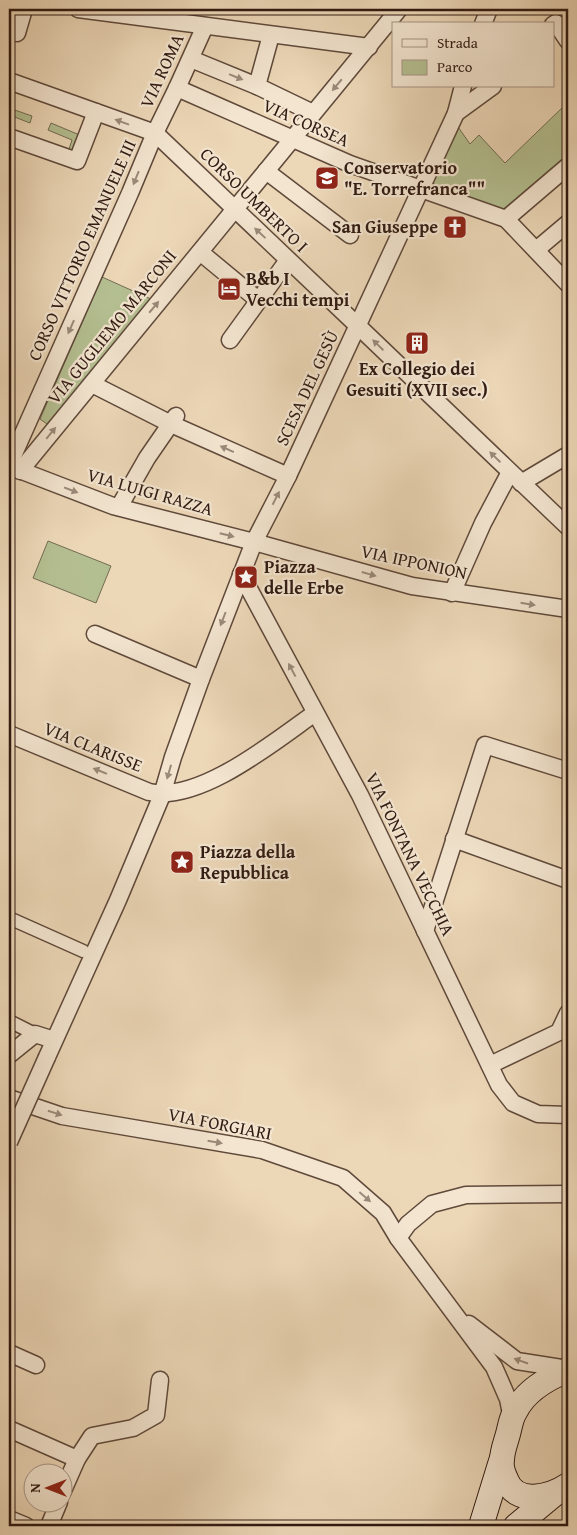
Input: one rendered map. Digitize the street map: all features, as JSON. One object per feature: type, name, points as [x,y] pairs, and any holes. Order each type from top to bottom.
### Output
[{"type":"main road","points":[[481,1526],[515,1412],[537,1387],[551,1377],[568,1370]]},
{"type":"main road","points":[[501,1461],[507,1483],[513,1490],[528,1496],[542,1497],[563,1489]]},
{"type":"main road","points":[[516,1526],[563,1489]]},
{"type":"street","points":[[17,33],[24,9]]},
{"type":"street","points":[[78,9],[369,47]]},
{"type":"street","name":"VIA GUGLIEMO MARCONI","points":[[13,467],[92,384],[399,9]]},
{"type":"street","points":[[484,22],[489,9]]},
{"type":"street","points":[[554,24],[567,38]]},
{"type":"street","name":"VIA ROMA","points":[[155,133],[205,26]]},
{"type":"street","points":[[258,86],[271,35]]},
{"type":"street","points":[[191,59],[258,86],[314,113]]},
{"type":"street","name":"CORSO UMBERTO I","points":[[9,81],[155,133],[568,528]]},
{"type":"street","name":"VIA CORSEA","points":[[177,88],[350,164],[506,219]]},
{"type":"street","name":"SCESA DEL GESÙ","points":[[9,1142],[118,900],[162,795],[173,757],[201,679],[254,542],[288,476],[456,113],[462,88]]},
{"type":"street","points":[[456,113],[490,88]]},
{"type":"street","points":[[9,137],[77,161],[96,112]]},
{"type":"street","name":"CORSO VITTORIO EMANUELE III","points":[[13,467],[155,133]]},
{"type":"street","points":[[568,166],[506,219],[568,284]]},
{"type":"street","points":[[266,171],[350,235]]},
{"type":"street","points":[[536,250],[568,223]]},
{"type":"street","points":[[200,252],[258,300]]},
{"type":"street","points":[[230,340],[288,260]]},
{"type":"street","points":[[92,384],[174,420],[288,476]]},
{"type":"street","points":[[119,507],[147,458],[174,420]]},
{"type":"street","points":[[452,592],[483,522],[516,477],[568,455]]},
{"type":"street","name":"VIA LUIGI RAZZA","points":[[13,467],[119,507],[254,542]]},
{"type":"street","name":"VIA IPPONION","points":[[254,542],[412,586],[568,609]]},
{"type":"street","name":"VIA FONTANA VECCHIA","points":[[241,574],[360,795],[499,1085],[513,1102],[538,1114],[568,1115]]},
{"type":"street","points":[[95,634],[201,679]]},
{"type":"street","points":[[162,795],[198,787],[247,760],[316,713]]},
{"type":"street","name":"VIA CLARISSE","points":[[9,734],[150,792],[162,795]]},
{"type":"street","points":[[425,930],[485,745],[568,771]]},
{"type":"street","points":[[454,839],[568,880]]},
{"type":"street","points":[[9,918],[83,951]]},
{"type":"street","points":[[490,1065],[559,1032],[568,1013]]},
{"type":"street","points":[[9,1021],[35,1034],[54,1040]]},
{"type":"street","points":[[9,1055],[35,1034]]},
{"type":"street","name":"VIA FORGIARI","points":[[9,1098],[62,1116],[262,1150],[343,1178],[383,1213],[398,1238],[494,1367],[508,1399],[512,1419]]},
{"type":"street","points":[[398,1238],[408,1224],[432,1204],[466,1195],[568,1194]]},
{"type":"street","points":[[451,1310],[517,1361],[568,1370]]},
{"type":"street","points":[[9,1353],[36,1364]]},
{"type":"street","points":[[72,1470],[92,1436],[133,1428],[156,1415],[160,1380]]},
{"type":"street","points":[[9,1430],[77,1459]]},
{"type":"street","points":[[49,1526],[55,1512]]},
{"type":"street","points":[[9,1519],[26,1526]]},
{"type":"green space","points":[[564,106],[568,110],[568,154],[501,211],[428,186],[456,124],[470,144],[479,135],[505,163]]},
{"type":"green space","points":[[9,108],[32,116],[30,123],[12,116],[9,123]]},
{"type":"green space","points":[[51,123],[82,136],[74,155],[68,152],[72,140],[48,130]]},
{"type":"green space","points":[[102,277],[151,299],[47,424],[40,419]]},
{"type":"green space","points":[[48,541],[111,566],[96,603],[33,578]]},
{"type":"place","name":"Conservatorio \"E. Torrefranca\"\"","points":[[327,178]]},
{"type":"place","name":"San Giuseppe","points":[[455,227]]},
{"type":"place","name":"B&b I Vecchi tempi","points":[[229,289]]},
{"type":"place","name":"Ex Collegio dei Gesuiti (XVII sec.)","points":[[417,343]]},
{"type":"place","name":"Piazza delle Erbe","points":[[246,577]]},
{"type":"place","name":"Piazza della Repubblica","points":[[182,862]]}]
